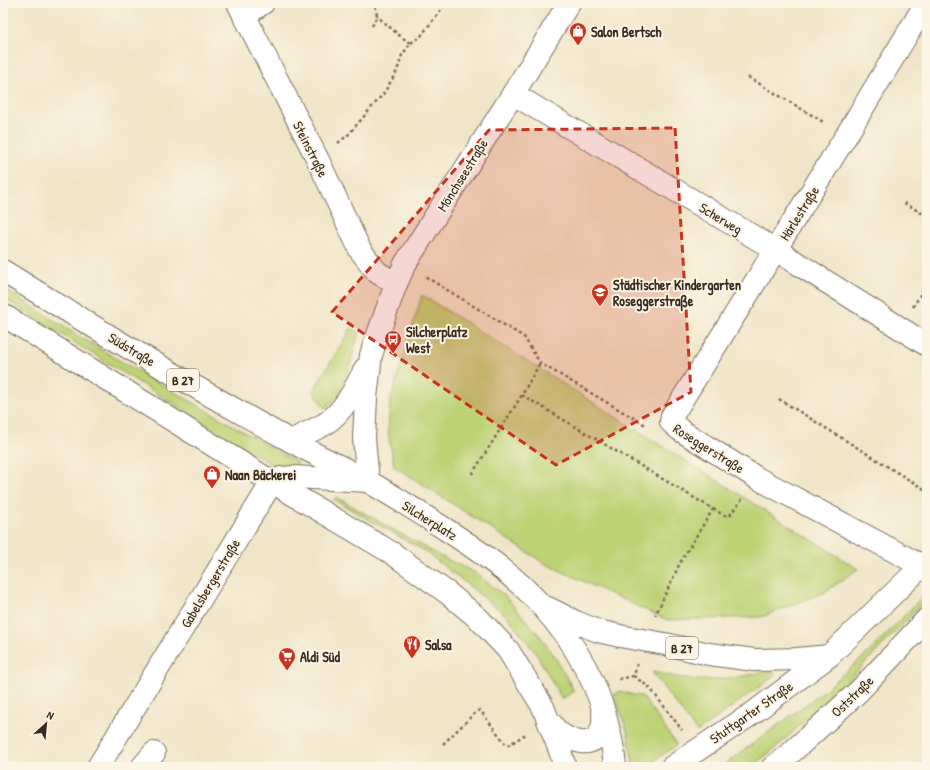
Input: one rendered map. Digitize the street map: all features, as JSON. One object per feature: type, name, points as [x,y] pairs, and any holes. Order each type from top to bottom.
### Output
[{"type":"street","points":[[241,10],[263,3]]},
{"type":"street","name":"Mönchseestraße","points":[[371,355],[396,284],[405,264],[569,3]]},
{"type":"street","name":"Härlestraße","points":[[671,422],[672,416],[776,250],[926,3]]},
{"type":"street","name":"Steinstraße","points":[[241,10],[318,160],[360,250],[377,272],[396,284]]},
{"type":"street","name":"Scherweg","points":[[513,94],[776,250],[927,345]]},
{"type":"street","name":"Südstraße","points":[[3,271],[148,360],[291,441],[368,481]]},
{"type":"street","points":[[3,315],[272,482],[392,553],[449,594],[479,619],[508,650],[543,707],[560,751],[564,767]]},
{"type":"street","points":[[291,441],[325,424],[339,411],[354,390],[371,355]]},
{"type":"street","points":[[272,482],[281,478],[294,477],[368,481],[364,440],[366,398],[371,355]]},
{"type":"street","name":"Roseggerstraße","points":[[671,422],[680,430],[757,478],[925,564]]},
{"type":"street","name":"Silcherplatz","points":[[368,481],[488,557],[519,583],[541,605],[574,647],[587,670],[596,690],[610,731],[615,767]]},
{"type":"street","name":"Gabelsbergerstraße","points":[[98,767],[272,482]]},
{"type":"street","points":[[829,656],[925,564]]},
{"type":"street","name":"B 27","points":[[541,605],[598,631],[709,654],[754,660],[797,659],[829,656]]},
{"type":"street","name":"Oststraße","points":[[773,767],[793,751],[859,691],[927,619]]},
{"type":"street","name":"Stuttgarter Straße","points":[[672,767],[753,713],[829,656]]},
{"type":"street","points":[[548,720],[565,736],[581,743],[587,742],[593,740],[600,732],[604,720],[603,709]]},
{"type":"path","points":[[372,26],[377,16],[375,3]]},
{"type":"path","points":[[318,160],[348,135],[384,93],[396,71],[402,55],[411,44],[421,36],[446,3]]},
{"type":"path","points":[[377,16],[411,44]]},
{"type":"path","points":[[748,77],[846,136]]},
{"type":"path","points":[[904,203],[927,216]]},
{"type":"path","name":"Roseggerstraße","points":[[405,264],[524,337],[540,363],[652,428],[671,422]]},
{"type":"path","points":[[472,474],[522,395],[540,363]]},
{"type":"path","points":[[522,395],[724,516],[730,515],[743,497]]},
{"type":"path","points":[[779,399],[927,491]]},
{"type":"path","points":[[683,731],[650,688],[634,676],[652,621],[681,561],[713,509]]},
{"type":"path","points":[[443,744],[480,710],[507,746],[548,720]]},
{"type":"highlighted area","points":[[675,128],[691,392],[556,465],[332,312],[489,130]]},
{"type":"green space","points":[[3,288],[124,363],[298,463],[297,467],[280,470],[3,298]]},
{"type":"green space","points":[[422,295],[858,569],[825,592],[762,617],[667,620],[544,563],[394,466],[388,432],[390,402]]},
{"type":"green space","points":[[351,328],[359,332],[348,372],[339,395],[325,408],[313,391]]},
{"type":"green space","points":[[336,497],[440,556],[474,572],[505,596],[540,636],[556,659],[574,691],[562,699],[536,653],[506,615],[426,552],[334,500]]},
{"type":"green space","points":[[927,592],[927,599],[838,691],[772,751],[750,767],[721,767],[819,695],[868,653]]},
{"type":"green space","points":[[773,671],[775,674],[773,677],[697,732],[652,672],[698,680],[713,680]]},
{"type":"green space","points":[[620,691],[642,696],[677,745],[647,766],[635,767],[633,764],[627,730],[614,695]]},
{"type":"place","name":"Salon Bertsch","points":[[578,46]]},
{"type":"place","name":"Städtischer Kindergarten Roseggerstraße","points":[[600,307]]},
{"type":"place","name":"Silcherplatz West","points":[[393,354]]},
{"type":"place","name":"Naan Bäckerei","points":[[212,489]]},
{"type":"place","name":"Salsa","points":[[412,659]]},
{"type":"place","name":"Aldi Süd","points":[[287,671]]}]
